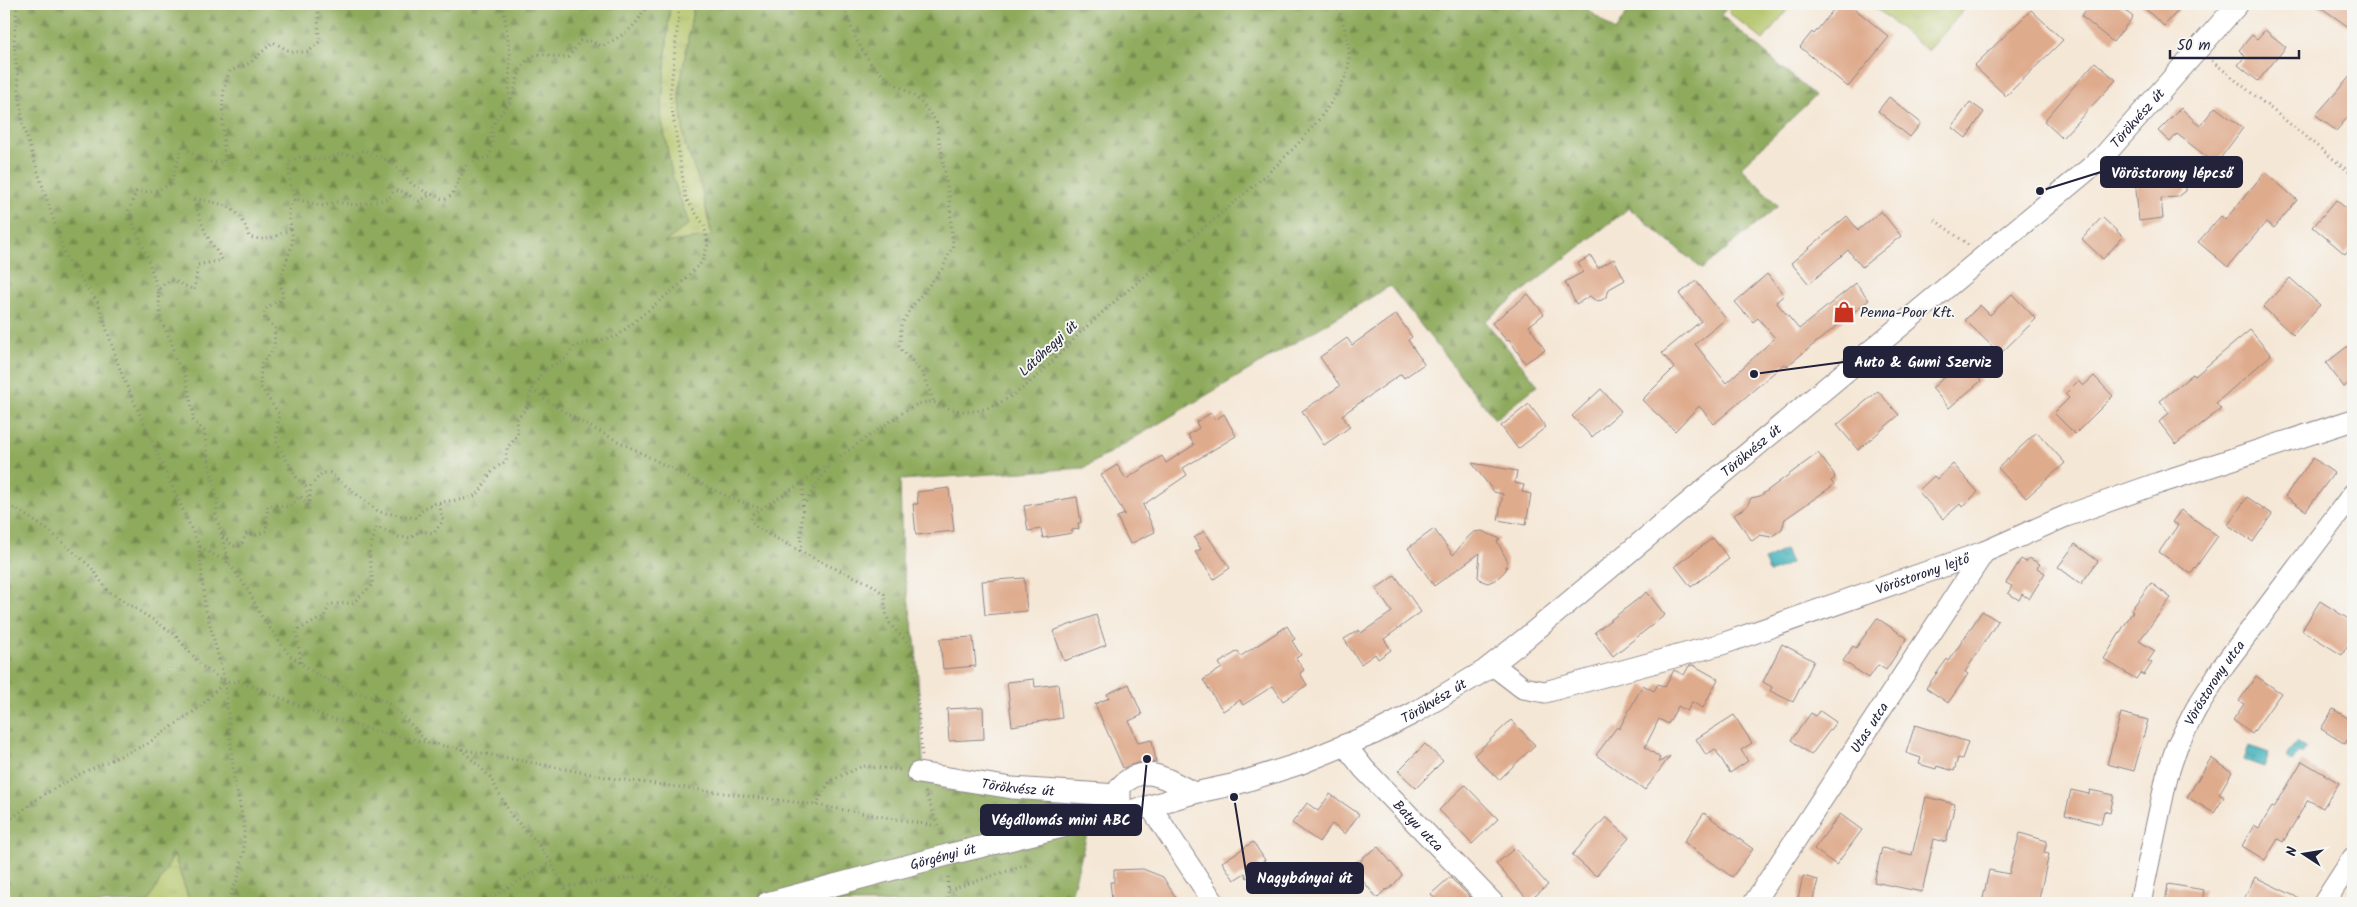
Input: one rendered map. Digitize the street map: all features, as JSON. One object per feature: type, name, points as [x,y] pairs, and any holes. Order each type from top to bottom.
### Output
[{"type":"street","name":"Törökvész út","points":[[918,772],[1012,788],[1150,806],[1194,793],[1236,784],[1299,764],[1375,733],[1454,691],[1493,665],[2102,158],[2196,49],[2238,4]]},
{"type":"street","name":"Vöröstorony lejtő","points":[[1493,665],[1523,688],[1545,692],[1722,644],[1984,552],[2066,516],[2158,483],[2353,420]]},
{"type":"street","name":"Vöröstorony utca","points":[[2140,903],[2167,776],[2177,746],[2196,709],[2224,665],[2353,494]]},
{"type":"street","name":"Utas utca","points":[[1754,903],[1984,552]]},
{"type":"street","name":"Batyu utca","points":[[1345,745],[1364,769],[1493,903]]},
{"type":"street","points":[[1120,803],[1120,787],[1131,776],[1144,773],[1157,775],[1194,793]]},
{"type":"street","name":"Görgényi út","points":[[767,903],[951,854],[1120,803]]},
{"type":"street","points":[[1150,806],[1214,903]]},
{"type":"street","points":[[2324,903],[2353,858]]},
{"type":"path","points":[[16,4],[14,43],[23,126],[66,258],[98,303],[122,375],[199,546],[205,606],[225,682],[234,778],[244,823],[244,852],[237,881],[226,903]]},
{"type":"path","points":[[323,4],[318,11],[319,42],[308,52],[291,52],[273,42],[250,63],[230,71],[224,84],[222,108],[225,140],[224,162],[209,164],[196,157],[183,145],[171,184],[154,191],[136,192],[128,212],[147,256],[158,290],[161,321],[172,344],[174,357],[185,374],[193,412],[192,420],[204,431],[209,464],[218,500],[216,514],[229,563],[289,655],[320,676],[354,692],[385,701],[401,714],[429,744]]},
{"type":"path","points":[[502,4],[510,54],[509,104]]},
{"type":"path","points":[[295,200],[289,177],[289,162],[302,156],[321,160],[342,154],[353,155],[364,150],[391,162],[413,185],[444,200],[452,195],[467,163],[488,157],[494,142],[492,128],[494,123],[509,104],[522,66],[532,56],[549,55],[562,59],[569,57],[580,41],[590,41],[603,46],[624,34],[639,19],[643,9],[651,4]]},
{"type":"path","points":[[309,505],[311,486],[322,473],[330,473],[379,512],[417,518],[420,510],[439,502],[476,494],[484,487],[486,480],[496,468],[506,461],[507,448],[518,435],[516,420],[527,407],[532,389],[544,370],[566,358],[575,346],[617,336],[679,285],[702,262],[708,244],[704,225],[686,199],[670,96],[680,4]]},
{"type":"path","points":[[4,512],[15,508],[52,533],[91,567],[108,591],[172,632],[202,666],[225,682],[239,681],[327,717],[374,731],[429,744],[616,779],[816,805],[937,826],[918,772],[923,760],[920,748],[913,652],[910,644],[891,625],[887,616],[884,594],[878,588],[755,526],[751,519],[759,508],[803,482],[911,407],[924,402],[934,402],[923,374],[902,350],[900,345],[901,326],[910,309],[942,269],[952,246],[949,197],[936,121],[919,100],[883,75],[871,64],[856,39],[842,4]]},
{"type":"path","name":"Látóhegyi út","points":[[934,402],[961,412],[984,409],[1002,402],[1044,371],[1078,334],[1256,183],[1315,123],[1344,79],[1347,66],[1348,36],[1337,4]]},
{"type":"path","points":[[2196,49],[2353,175]]},
{"type":"path","points":[[309,505],[305,483],[298,480],[276,441],[279,414],[260,386],[261,364],[274,349],[275,328],[265,320],[264,313],[266,308],[282,299],[280,276],[292,244],[293,228],[288,210],[290,203],[302,199],[323,206],[336,202],[356,204],[388,199],[393,192],[400,190],[419,201],[431,194]]},
{"type":"path","points":[[158,290],[165,283],[173,280],[194,290],[198,265],[222,260],[205,232],[193,198],[228,206],[244,219],[250,236],[262,240],[277,236],[293,228]]},
{"type":"path","points":[[1935,220],[1972,248]]},
{"type":"path","points":[[532,389],[553,406],[634,449],[732,500],[759,508]]},
{"type":"path","points":[[802,506],[832,461]]},
{"type":"path","points":[[800,550],[803,482]]},
{"type":"path","points":[[223,536],[233,546],[241,546],[246,534],[257,535],[266,531],[268,505],[289,507],[300,496],[309,505]]},
{"type":"path","points":[[301,663],[296,632],[324,617],[330,604],[353,603],[373,584],[369,553],[376,527],[400,537],[412,538],[420,531],[434,533],[443,521],[439,502]]},
{"type":"path","points":[[199,546],[229,563]]},
{"type":"path","points":[[4,824],[43,795],[82,773],[147,744],[199,708],[225,682]]},
{"type":"path","points":[[460,749],[490,777],[511,815],[536,841],[551,862],[572,903]]},
{"type":"path","points":[[816,805],[830,782],[862,766],[918,772]]},
{"type":"path","points":[[948,903],[948,870],[951,854]]},
{"type":"path","points":[[482,903],[551,862]]},
{"type":"path","points":[[949,890],[1026,864]]},
{"type":"path","points":[[565,888],[651,874],[690,903]]},
{"type":"green space","points":[[4,4],[670,4],[661,116],[673,179],[689,224],[664,243],[712,236],[701,186],[685,144],[679,93],[694,4],[1581,4],[1615,31],[1633,4],[1730,4],[1721,15],[1815,96],[1741,167],[1778,206],[1702,269],[1629,208],[1485,321],[1538,385],[1495,419],[1390,286],[1084,468],[900,480],[902,560],[916,647],[924,778],[947,790],[1093,797],[1086,838],[1069,903],[190,903],[174,855],[148,903],[4,903]]},
{"type":"green space","points":[[670,4],[694,4],[679,93],[685,144],[701,186],[712,237],[663,243],[689,224],[673,179],[661,116]]},
{"type":"green space","points":[[1735,4],[1792,4],[1763,40],[1728,12]]},
{"type":"green space","points":[[1871,4],[1969,4],[1928,51]]},
{"type":"green space","points":[[174,855],[190,903],[148,903],[150,896]]},
{"type":"water","points":[[1785,550],[1791,563],[1770,573],[1764,560]]},
{"type":"water","points":[[2296,742],[2306,749],[2302,754],[2299,752],[2292,762],[2286,757]]},
{"type":"water","points":[[2249,746],[2269,753],[2264,767],[2244,760]]},
{"type":"building","points":[[1838,4],[1849,4],[1889,37],[1848,87],[1800,47],[1812,32],[1814,34]]},
{"type":"building","points":[[2091,4],[2117,4],[2133,17],[2113,42],[2081,16]]},
{"type":"building","points":[[2140,4],[2184,4],[2164,26]]},
{"type":"building","points":[[2316,4],[2353,4],[2353,30]]},
{"type":"building","points":[[2031,10],[2063,40],[2006,96],[1974,66]]},
{"type":"building","points":[[2265,30],[2286,47],[2258,81],[2238,65],[2245,56],[2239,50],[2252,35],[2257,39]]},
{"type":"building","points":[[2095,62],[2116,80],[2062,138],[2044,121]]},
{"type":"building","points":[[2353,73],[2353,111],[2336,131],[2316,115]]},
{"type":"building","points":[[1889,97],[1921,123],[1910,137],[1878,111]]},
{"type":"building","points":[[1970,102],[1984,112],[1966,138],[1952,127]]},
{"type":"building","points":[[2215,107],[2243,128],[2216,164],[2177,134],[2170,142],[2158,131],[2181,108],[2200,126]]},
{"type":"building","points":[[2265,172],[2297,200],[2274,228],[2266,222],[2228,267],[2198,242],[2221,216],[2225,220]]},
{"type":"building","points":[[2175,173],[2186,179],[2186,191],[2178,197],[2161,198],[2163,218],[2139,221],[2136,190],[2138,182],[2142,177],[2151,174]]},
{"type":"building","points":[[2336,200],[2353,214],[2353,244],[2345,254],[2313,227]]},
{"type":"building","points":[[1881,211],[1901,236],[1862,267],[1848,250],[1809,284],[1791,263],[1847,216],[1858,230]]},
{"type":"building","points":[[2102,217],[2123,237],[2103,259],[2082,239]]},
{"type":"building","points":[[1591,256],[1598,268],[1614,259],[1625,280],[1609,289],[1607,296],[1602,300],[1596,301],[1590,296],[1576,304],[1565,282],[1583,272],[1578,263]]},
{"type":"building","points":[[1767,274],[1784,295],[1776,302],[1799,329],[1856,283],[1869,300],[1787,366],[1784,364],[1714,424],[1699,406],[1675,431],[1642,400],[1674,368],[1662,353],[1701,321],[1679,294],[1696,281],[1726,319],[1695,344],[1726,383],[1775,338],[1758,318],[1753,322],[1735,302]]},
{"type":"building","points":[[2290,278],[2320,305],[2293,335],[2263,307]]},
{"type":"building","points":[[1528,294],[1544,314],[1529,326],[1545,350],[1525,363],[1509,339],[1507,341],[1492,323]]},
{"type":"building","points":[[2012,294],[2036,319],[2000,354],[1965,320],[1980,305],[1990,315]]},
{"type":"building","points":[[1396,314],[1412,337],[1408,340],[1424,364],[1404,378],[1401,374],[1342,415],[1350,427],[1324,445],[1302,411],[1340,386],[1320,357],[1347,338],[1352,345]]},
{"type":"building","points":[[2250,330],[2271,355],[2216,403],[2221,409],[2176,444],[2159,422],[2169,413],[2160,401],[2193,374],[2195,376]]},
{"type":"building","points":[[2353,342],[2353,379],[2344,387],[2326,363]]},
{"type":"building","points":[[1963,361],[1981,381],[1949,408],[1932,388]]},
{"type":"building","points":[[2094,376],[2113,396],[2075,434],[2054,413],[2069,398],[2065,394],[2078,381],[2083,386]]},
{"type":"building","points":[[1601,389],[1621,411],[1592,437],[1572,416]]},
{"type":"building","points":[[1878,391],[1899,415],[1858,450],[1837,425]]},
{"type":"building","points":[[1529,404],[1546,427],[1518,449],[1501,426]]},
{"type":"building","points":[[1211,413],[1215,420],[1224,414],[1236,436],[1183,468],[1187,475],[1143,505],[1155,532],[1130,544],[1117,517],[1125,514],[1101,475],[1117,465],[1126,479],[1162,456],[1166,463],[1194,445],[1188,435],[1199,428],[1196,422]]},
{"type":"building","points":[[2037,432],[2065,463],[2026,498],[1998,468]]},
{"type":"building","points":[[1818,453],[1834,474],[1835,478],[1831,481],[1834,485],[1785,519],[1782,529],[1771,537],[1760,535],[1752,541],[1734,515],[1747,506],[1751,498],[1760,496]]},
{"type":"building","points":[[2313,458],[2334,473],[2306,511],[2285,496]]},
{"type":"building","points":[[1472,463],[1517,471],[1515,483],[1524,485],[1522,492],[1531,494],[1526,525],[1498,520],[1503,494],[1494,492]]},
{"type":"building","points":[[1953,464],[1978,492],[1962,507],[1960,504],[1943,519],[1918,491],[1934,476],[1937,479]]},
{"type":"building","points":[[949,488],[954,531],[916,535],[913,504],[918,504],[917,492]]},
{"type":"building","points":[[1077,497],[1081,523],[1078,523],[1079,529],[1072,530],[1072,533],[1043,538],[1041,529],[1028,531],[1024,506]]},
{"type":"building","points":[[2247,497],[2272,514],[2253,542],[2228,525]]},
{"type":"building","points":[[2181,510],[2218,536],[2191,574],[2159,552],[2178,525],[2172,522]]},
{"type":"building","points":[[1434,529],[1453,555],[1474,532],[1482,531],[1500,539],[1497,541],[1507,560],[1506,570],[1497,579],[1488,583],[1482,581],[1478,577],[1480,553],[1434,586],[1408,548]]},
{"type":"building","points":[[1204,531],[1230,568],[1214,579],[1195,552],[1201,549],[1194,538]]},
{"type":"building","points":[[1713,538],[1729,559],[1691,587],[1675,566]]},
{"type":"building","points":[[2075,544],[2098,561],[2081,584],[2058,567]]},
{"type":"building","points":[[2029,558],[2040,564],[2037,568],[2045,573],[2029,599],[2022,594],[2019,600],[2008,593],[2012,586],[2006,583],[2021,559],[2026,562]]},
{"type":"building","points":[[1395,575],[1421,612],[1384,639],[1391,650],[1378,659],[1375,654],[1361,664],[1344,639],[1359,630],[1361,633],[1392,612],[1376,589]]},
{"type":"building","points":[[1024,578],[1027,611],[985,615],[982,581]]},
{"type":"building","points":[[2151,583],[2171,598],[2139,641],[2155,651],[2148,661],[2152,663],[2144,675],[2140,673],[2136,679],[2104,659],[2133,611],[2131,610]]},
{"type":"building","points":[[1647,592],[1665,615],[1613,656],[1595,632]]},
{"type":"building","points":[[2320,601],[2353,622],[2353,636],[2342,655],[2302,630]]},
{"type":"building","points":[[1982,611],[1998,621],[1965,672],[1968,674],[1948,703],[1926,688],[1947,659],[1949,661]]},
{"type":"building","points":[[1096,615],[1106,645],[1064,661],[1053,631]]},
{"type":"building","points":[[1877,618],[1907,638],[1886,670],[1878,665],[1869,678],[1843,661],[1853,646],[1856,648]]},
{"type":"building","points":[[1287,626],[1295,639],[1292,641],[1301,655],[1296,658],[1304,670],[1300,673],[1307,685],[1283,701],[1273,686],[1243,705],[1240,700],[1223,711],[1203,680],[1222,668],[1219,663],[1238,651],[1241,656]]},
{"type":"building","points":[[973,637],[976,666],[943,669],[940,639]]},
{"type":"building","points":[[1782,644],[1814,661],[1793,702],[1770,691],[1772,687],[1763,682]]},
{"type":"building","points":[[1693,665],[1718,679],[1703,708],[1692,702],[1687,711],[1678,706],[1668,724],[1659,719],[1645,747],[1660,758],[1658,763],[1670,756],[1645,790],[1596,755],[1617,727],[1619,729],[1643,685],[1654,691],[1658,684],[1665,687],[1674,670],[1684,675],[1689,666]]},
{"type":"building","points":[[2256,676],[2281,693],[2252,734],[2233,720],[2244,704],[2239,701]]},
{"type":"building","points":[[1034,679],[1035,687],[1058,684],[1062,718],[1012,726],[1007,682]]},
{"type":"building","points":[[1129,684],[1142,715],[1129,721],[1138,743],[1152,740],[1156,762],[1137,763],[1123,768],[1095,704],[1109,698],[1107,694]]},
{"type":"building","points":[[983,707],[984,739],[949,741],[947,709]]},
{"type":"building","points":[[2333,709],[2353,721],[2353,731],[2345,744],[2321,729]]},
{"type":"building","points":[[1820,711],[1836,722],[1811,755],[1791,740],[1811,713],[1816,716]]},
{"type":"building","points":[[2121,713],[2148,720],[2134,771],[2107,764]]},
{"type":"building","points":[[1734,715],[1752,743],[1741,750],[1748,761],[1730,773],[1715,749],[1706,755],[1696,739]]},
{"type":"building","points":[[1511,720],[1535,745],[1499,780],[1474,755]]},
{"type":"building","points":[[1915,725],[1968,742],[1962,759],[1958,758],[1954,771],[1937,766],[1936,769],[1919,764],[1921,758],[1906,753]]},
{"type":"building","points":[[1425,744],[1443,761],[1416,788],[1398,771]]},
{"type":"building","points":[[2211,758],[2232,772],[2219,794],[2224,797],[2214,813],[2187,797]]},
{"type":"building","points":[[2302,761],[2339,783],[2323,808],[2308,800],[2283,842],[2278,839],[2265,860],[2242,846],[2254,825],[2259,828],[2272,807],[2274,808]]},
{"type":"building","points":[[1465,785],[1498,819],[1472,844],[1439,810]]},
{"type":"building","points":[[2071,790],[2089,794],[2090,790],[2114,795],[2110,813],[2104,811],[2101,824],[2065,815]]},
{"type":"building","points":[[1330,794],[1359,814],[1345,834],[1332,824],[1319,842],[1292,823],[1307,803],[1318,811]]},
{"type":"building","points":[[1926,797],[1955,804],[1946,842],[1934,839],[1922,892],[1874,882],[1882,848],[1912,855]]},
{"type":"building","points":[[1704,813],[1753,849],[1732,877],[1684,842]]},
{"type":"building","points":[[1840,814],[1862,830],[1836,865],[1814,849]]},
{"type":"building","points":[[1606,817],[1629,838],[1596,876],[1572,855]]},
{"type":"building","points":[[2020,833],[2047,841],[2044,853],[2049,854],[2038,903],[1982,903],[1989,870],[2009,874]]},
{"type":"building","points":[[1253,842],[1265,860],[1258,864],[1261,869],[1247,878],[1245,873],[1234,880],[1222,862]]},
{"type":"building","points":[[1378,847],[1402,875],[1390,889],[1385,890],[1377,898],[1353,869],[1360,863],[1363,857]]},
{"type":"building","points":[[1515,848],[1548,885],[1529,901],[1496,864]]},
{"type":"building","points":[[1143,869],[1163,877],[1179,903],[1139,903],[1133,900],[1112,900],[1110,882],[1114,882],[1114,870]]},
{"type":"building","points":[[1803,876],[1818,880],[1812,903],[1797,903]]},
{"type":"building","points":[[1450,877],[1476,903],[1439,903],[1431,894]]},
{"type":"building","points":[[2255,877],[2309,903],[2242,903]]},
{"type":"building","points":[[2168,884],[2204,890],[2202,903],[2165,903]]},
{"type":"place","name":"Vöröstorony lépcső","points":[[2040,191]]},
{"type":"place","name":"Penna-Poor Kft.","points":[[1844,312]]},
{"type":"place","name":"Auto & Gumi Szerviz","points":[[1754,374]]},
{"type":"place","name":"Végállomás mini ABC","points":[[1147,759]]},
{"type":"place","name":"Nagybányai út","points":[[1234,797]]}]
